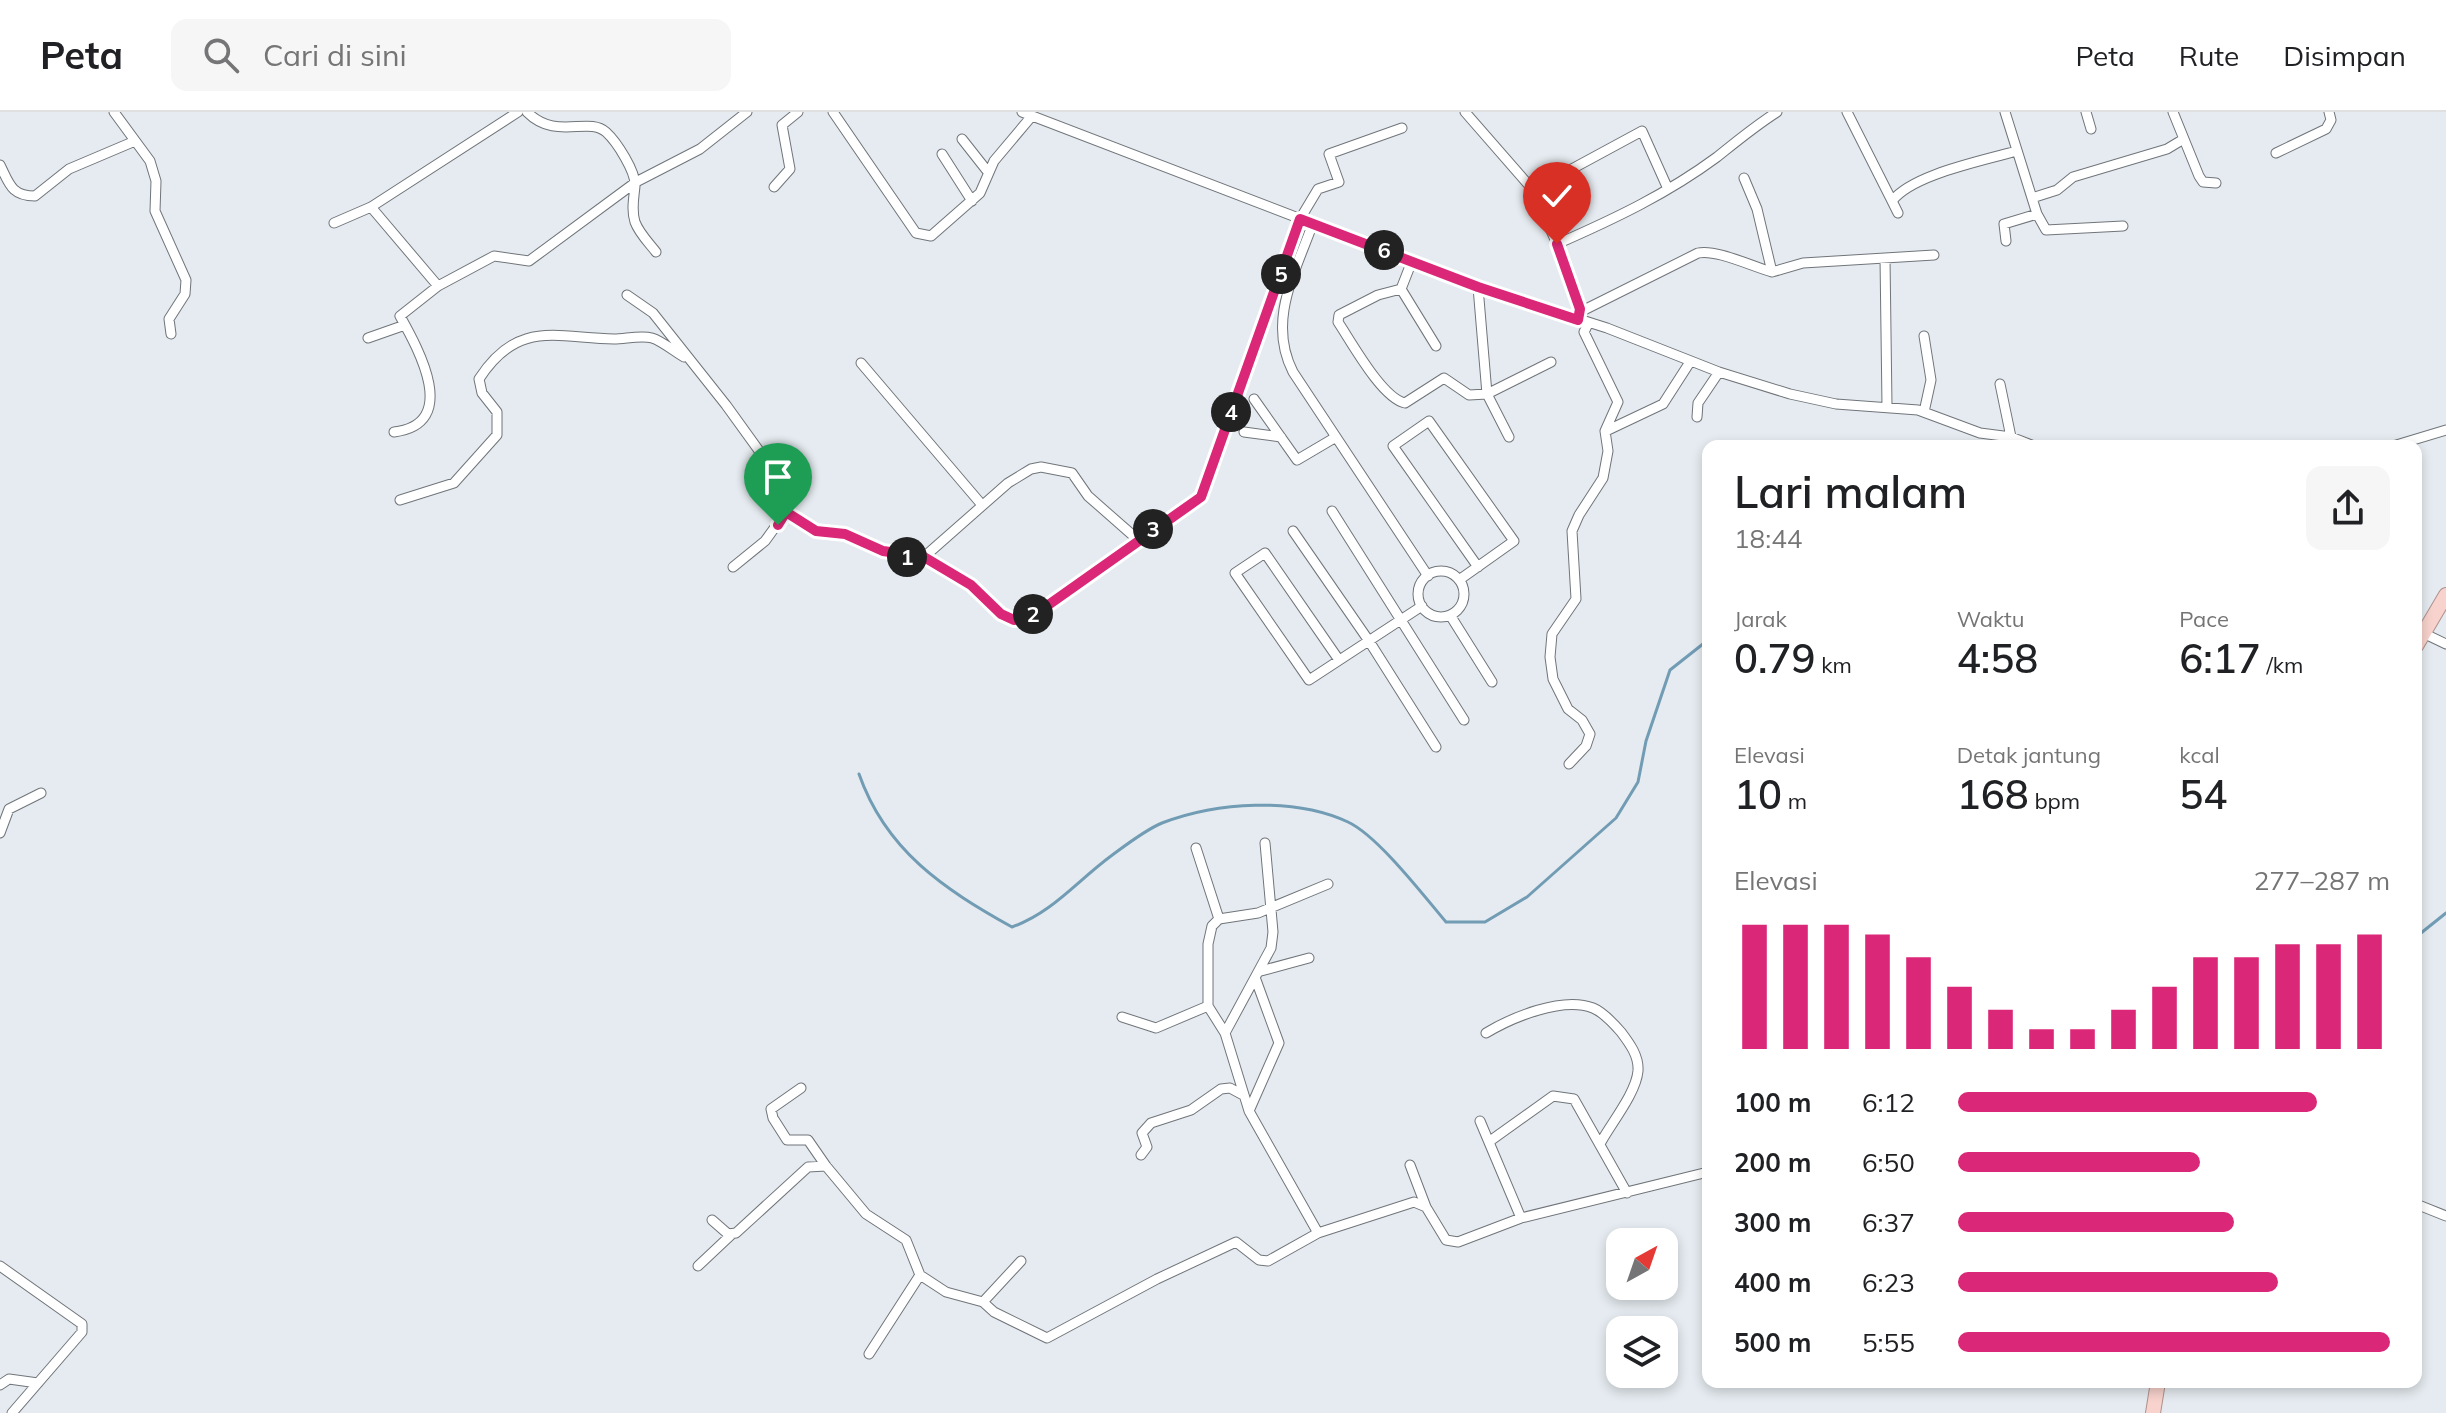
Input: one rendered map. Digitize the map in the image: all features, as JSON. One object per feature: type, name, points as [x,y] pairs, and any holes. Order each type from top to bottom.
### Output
[{"type":"highway","points":[[2422,636],[2446,595]]},
{"type":"highway","points":[[2153,1413],[2157,1388]]},
{"type":"street","points":[[114,112],[153,168],[155,211],[186,280],[185,294],[169,319],[171,334]]},
{"type":"street","points":[[334,223],[371,207],[518,112]]},
{"type":"street","points":[[527,112],[539,124],[602,129],[612,138],[636,182],[632,212],[636,225],[656,252]]},
{"type":"street","points":[[394,432],[412,430],[427,413],[431,400],[422,355],[400,316],[438,286],[494,256],[529,261],[636,182],[700,149],[747,112]]},
{"type":"street","points":[[778,112],[784,122]]},
{"type":"street","points":[[774,187],[790,169],[781,129],[784,122],[798,112]]},
{"type":"street","points":[[833,112],[916,233],[931,236],[987,185],[988,172],[1026,115],[1478,287],[1582,318],[1719,372],[1827,402],[1924,412],[1980,433],[2019,440]]},
{"type":"street","points":[[1465,112],[1533,190],[1557,244],[1584,332],[1618,402],[1605,431],[1608,451],[1603,478],[1572,531],[1576,599],[1552,634],[1553,679],[1568,709],[1582,720],[1590,734],[1586,746],[1569,764]]},
{"type":"street","points":[[1557,244],[1627,214],[1777,112]]},
{"type":"street","points":[[1847,112],[1898,213]]},
{"type":"street","points":[[2005,112],[2037,214],[2046,230],[2123,226]]},
{"type":"street","points":[[2086,112],[2091,129]]},
{"type":"street","points":[[2173,112],[2182,140],[2203,182],[2216,183]]},
{"type":"street","points":[[2276,153],[2326,129],[2331,120],[2329,112]]},
{"type":"street","points":[[786,512],[816,531],[845,534],[883,551],[924,557],[971,585],[1001,614],[1014,620],[1028,617],[1055,602],[1137,539],[1201,497],[1300,219],[1318,189],[1339,182],[1329,159],[1333,150],[1402,128]]},
{"type":"street","points":[[1533,190],[1642,131],[1668,189]]},
{"type":"street","points":[[962,139],[988,172]]},
{"type":"street","points":[[2032,198],[2057,190],[2073,177],[2167,149],[2182,140]]},
{"type":"street","points":[[0,165],[8,185],[17,193],[35,196],[69,169],[135,141]]},
{"type":"street","points":[[1892,201],[1900,191],[1957,168],[2016,151]]},
{"type":"street","points":[[942,154],[972,201]]},
{"type":"street","points":[[1744,178],[1757,209],[1772,272]]},
{"type":"street","points":[[371,207],[438,286]]},
{"type":"street","points":[[2006,241],[2004,224],[2037,214]]},
{"type":"street","points":[[1313,223],[1286,299],[1280,330],[1282,351],[1428,576]]},
{"type":"street","points":[[1582,318],[1698,253],[1713,250],[1740,264],[1772,272],[1803,263],[1934,255]]},
{"type":"street","points":[[1885,258],[1887,406]]},
{"type":"street","points":[[1401,289],[1412,261]]},
{"type":"street","points":[[1478,287],[1487,394],[1509,437]]},
{"type":"street","points":[[1401,289],[1436,346]]},
{"type":"street","points":[[1401,289],[1378,295],[1339,315],[1338,322],[1384,389],[1405,403],[1444,378],[1469,395],[1487,394],[1551,362]]},
{"type":"street","points":[[627,295],[653,313],[783,484],[786,512],[765,541],[733,567]]},
{"type":"street","points":[[368,338],[405,325]]},
{"type":"street","points":[[400,500],[454,483],[497,435],[497,412],[482,393],[479,379],[496,359],[527,338],[557,332],[612,339],[652,338],[691,361]]},
{"type":"street","points":[[1924,336],[1931,380],[1924,412]]},
{"type":"street","points":[[1605,431],[1663,404],[1690,362]]},
{"type":"street","points":[[861,363],[982,505]]},
{"type":"street","points":[[1697,417],[1698,403],[1719,372]]},
{"type":"street","points":[[2000,384],[2011,437]]},
{"type":"street","points":[[1254,399],[1297,460],[1336,437]]},
{"type":"street","points":[[1459,580],[1478,567],[1514,541],[1429,421],[1393,446],[1478,567]]},
{"type":"street","points":[[2413,440],[2446,430]]},
{"type":"street","points":[[1244,432],[1281,437]]},
{"type":"street","points":[[924,557],[982,505],[1031,469],[1061,469],[1072,473],[1088,496],[1137,539]]},
{"type":"street","points":[[1332,511],[1464,720]]},
{"type":"street","points":[[1293,531],[1369,641],[1436,747]]},
{"type":"street","points":[[1339,660],[1265,553],[1235,573],[1309,680],[1422,606]]},
{"type":"street","points":[[1446,572],[1459,580],[1464,600],[1450,615],[1436,617],[1422,606],[1419,589],[1428,576],[1446,572]]},
{"type":"street","points":[[1450,615],[1492,682]]},
{"type":"street","points":[[2422,639],[2446,644]]},
{"type":"street","points":[[0,833],[9,809],[41,793]]},
{"type":"street","points":[[1225,1033],[1271,948],[1265,843]]},
{"type":"street","points":[[1196,848],[1219,919]]},
{"type":"street","points":[[1318,1233],[1249,1111],[1225,1033],[1208,1006],[1208,944],[1212,926],[1219,919],[1231,919],[1271,908],[1328,884]]},
{"type":"street","points":[[1258,975],[1309,958]]},
{"type":"street","points":[[1249,1111],[1279,1043],[1258,975]]},
{"type":"street","points":[[1486,1033],[1500,1024],[1572,1005],[1593,1008],[1615,1024],[1633,1047],[1638,1068],[1635,1088],[1609,1124],[1601,1142]]},
{"type":"street","points":[[1122,1017],[1156,1028],[1208,1006]]},
{"type":"street","points":[[801,1088],[771,1109],[787,1140],[803,1139],[813,1144],[826,1166],[866,1214],[906,1240],[920,1275],[946,1292],[983,1302],[1008,1321],[1042,1338],[1053,1338],[1126,1295],[1236,1242],[1259,1260],[1268,1261],[1318,1233],[1411,1203],[1426,1207]]},
{"type":"street","points":[[1141,1155],[1147,1147],[1142,1133],[1151,1123],[1191,1110],[1221,1089],[1230,1088],[1243,1095]]},
{"type":"street","points":[[1490,1141],[1509,1131],[1523,1115],[1561,1096],[1574,1099],[1601,1142],[1627,1193]]},
{"type":"street","points":[[1480,1121],[1521,1218]]},
{"type":"street","points":[[1410,1165],[1426,1207],[1440,1232],[1452,1242],[1521,1218],[1702,1174]]},
{"type":"street","points":[[698,1266],[808,1167],[826,1166]]},
{"type":"street","points":[[2422,1206],[2446,1216]]},
{"type":"street","points":[[712,1220],[732,1234]]},
{"type":"street","points":[[983,1302],[1021,1261]]},
{"type":"street","points":[[0,1266],[82,1324],[82,1332],[12,1413]]},
{"type":"street","points":[[869,1354],[920,1275]]},
{"type":"street","points":[[0,1385],[9,1379],[38,1383]]},
{"type":"waterway","points":[[859,774],[871,801],[901,846],[941,882],[1012,927],[1040,914],[1111,856],[1156,826],[1207,810],[1255,805],[1304,809],[1348,822],[1386,853],[1446,922],[1485,922],[1527,897],[1616,818],[1638,782],[1646,741],[1670,670],[1702,645]]},
{"type":"waterway","points":[[2422,932],[2446,913]]},
{"type":"route","points":[[778,525],[786,512],[816,531],[845,534],[883,551],[906,557],[924,557],[971,585],[1001,614],[1014,620],[1028,617],[1087,580],[1137,539],[1201,497],[1300,219],[1478,287],[1578,320],[1580,309],[1557,244]]}]
